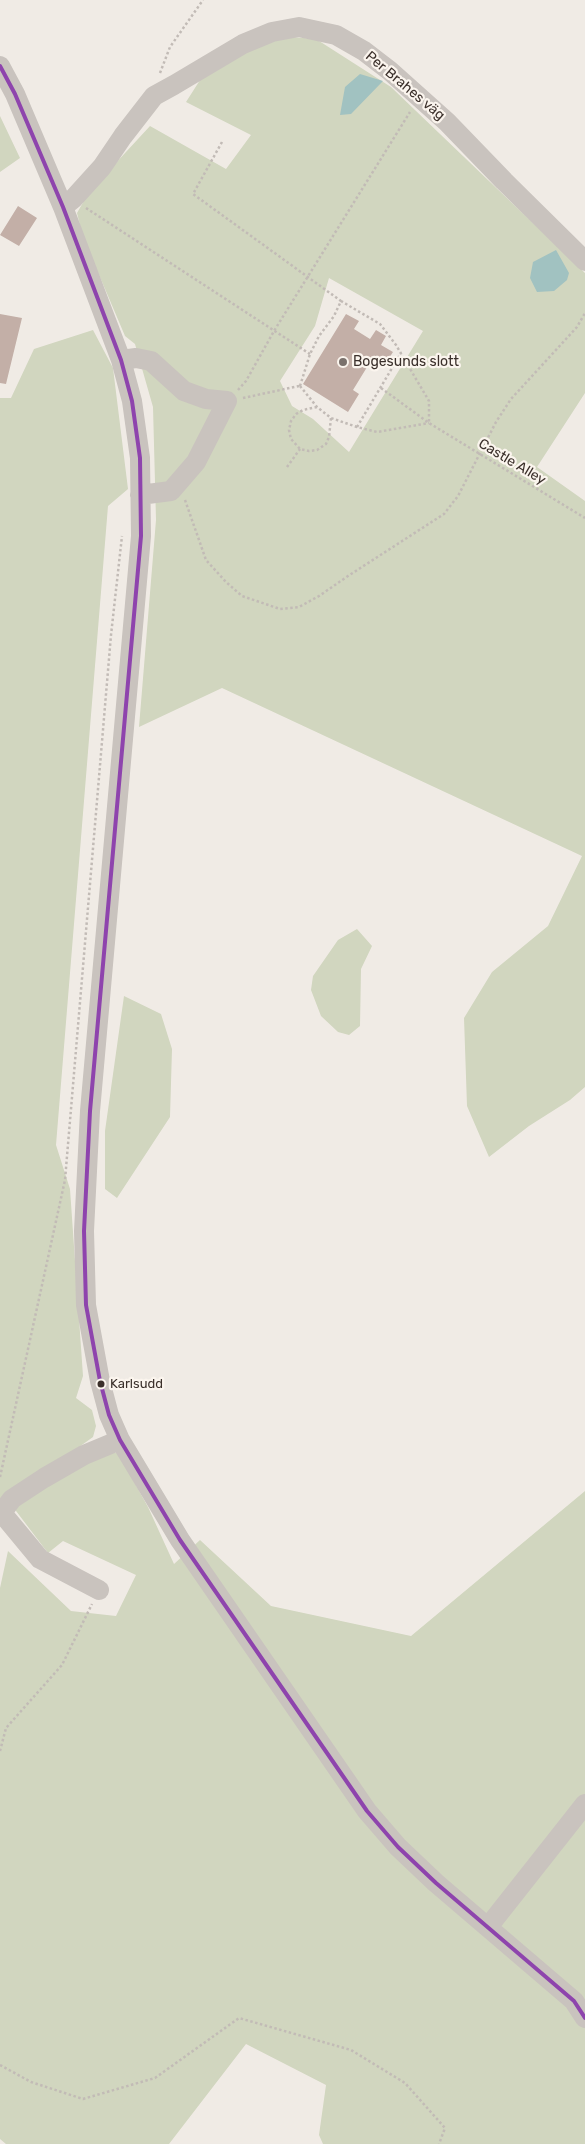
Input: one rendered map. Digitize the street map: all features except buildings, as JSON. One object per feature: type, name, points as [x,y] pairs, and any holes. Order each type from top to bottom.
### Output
[{"type":"street","name":"Per Brahes väg","points":[[68,203],[102,167],[154,96],[243,44],[272,32],[299,27],[336,35],[364,51],[420,96],[585,261]]},
{"type":"street","points":[[0,66],[68,203],[121,360],[137,430],[140,458],[140,536],[90,1111],[84,1231],[85,1281],[92,1344],[102,1390],[120,1440],[180,1540],[367,1811],[398,1847],[488,1928],[574,2001],[585,2018]]},
{"type":"street","points":[[121,360],[136,358],[152,361],[184,391],[206,399],[227,401],[196,462],[171,491],[140,495]]},
{"type":"street","points":[[99,1590],[40,1559],[0,1513],[12,1499],[44,1478],[84,1454],[120,1440]]},
{"type":"street","points":[[488,1928],[585,1804]]},
{"type":"path","points":[[154,96],[161,69],[170,47],[203,0]]},
{"type":"path","points":[[227,401],[246,381],[274,331],[420,96]]},
{"type":"path","points":[[222,142],[193,194],[341,301],[380,324],[429,401],[429,423],[378,432],[357,427],[332,418],[317,407],[300,386]]},
{"type":"path","points":[[68,203],[310,354]]},
{"type":"path","points":[[300,386],[310,354],[319,336],[334,316],[341,301]]},
{"type":"path","points":[[171,491],[184,500],[206,560],[226,582],[242,596],[280,608],[299,608],[444,514],[458,496],[479,453],[511,399],[577,327],[585,313]]},
{"type":"path","points":[[357,427],[400,353]]},
{"type":"path","points":[[227,401],[300,386]]},
{"type":"path","name":"Castle Alley","points":[[381,388],[429,423],[585,518]]},
{"type":"path","points":[[317,407],[303,410],[296,414],[291,421],[289,430],[291,439],[300,448],[309,451],[317,450],[326,444],[332,418]]},
{"type":"path","points":[[287,467],[300,448]]},
{"type":"path","points":[[0,1477],[65,1180],[111,635],[123,530]]},
{"type":"path","points":[[0,1751],[6,1728],[62,1666],[99,1590]]},
{"type":"path","points":[[0,2065],[31,2082],[83,2099],[155,2078],[239,2018],[351,2050],[405,2083],[444,2128],[439,2144]]},
{"type":"green space","points":[[279,36],[316,39],[391,87],[585,273],[585,393],[537,467],[585,501],[585,1087],[570,1100],[529,1126],[489,1157],[467,1106],[464,1018],[492,972],[548,926],[582,856],[222,688],[139,727],[156,520],[153,407],[135,344],[125,336],[83,237],[77,213],[89,192],[150,126],[226,169],[251,135],[186,102],[209,66]],"holes":[[[329,278],[423,331],[349,452],[313,419],[292,406],[280,381],[315,326]]]},
{"type":"green space","points":[[0,116],[20,158],[0,172]]},
{"type":"green space","points":[[93,330],[113,368],[128,489],[108,506],[56,1145],[70,1189],[83,1376],[76,1398],[92,1410],[96,1426],[93,1437],[65,1457],[0,1510],[0,398],[11,398],[34,349]]},
{"type":"green space","points":[[357,929],[372,946],[361,969],[360,1026],[349,1035],[338,1032],[321,1016],[311,990],[313,976],[338,940]]},
{"type":"green space","points":[[124,996],[161,1014],[172,1049],[170,1117],[117,1198],[105,1189],[105,1131]]},
{"type":"green space","points":[[101,1452],[118,1453],[148,1507],[174,1564],[200,1540],[271,1606],[411,1636],[585,1491],[585,2144],[323,2144],[319,2135],[326,2085],[246,2044],[169,2144],[6,2144],[0,2139],[0,1588],[8,1551],[71,1611],[116,1616],[136,1575],[63,1541],[48,1553],[13,1507]]},
{"type":"water","points":[[360,74],[383,81],[351,114],[340,115],[345,87]]},
{"type":"water","points":[[556,250],[569,273],[567,280],[554,291],[537,292],[530,278],[533,262]]},
{"type":"transit line","points":[[0,66],[15,94],[63,207],[121,360],[132,401],[140,458],[141,536],[90,1111],[84,1231],[86,1305],[100,1381],[109,1415],[120,1440],[180,1540],[367,1811],[398,1847],[436,1883],[574,2001],[585,2018]]},
{"type":"place","name":"Bogesunds slott","points":[[343,362]]},
{"type":"place","name":"Karlsudd","points":[[101,1384]]}]
